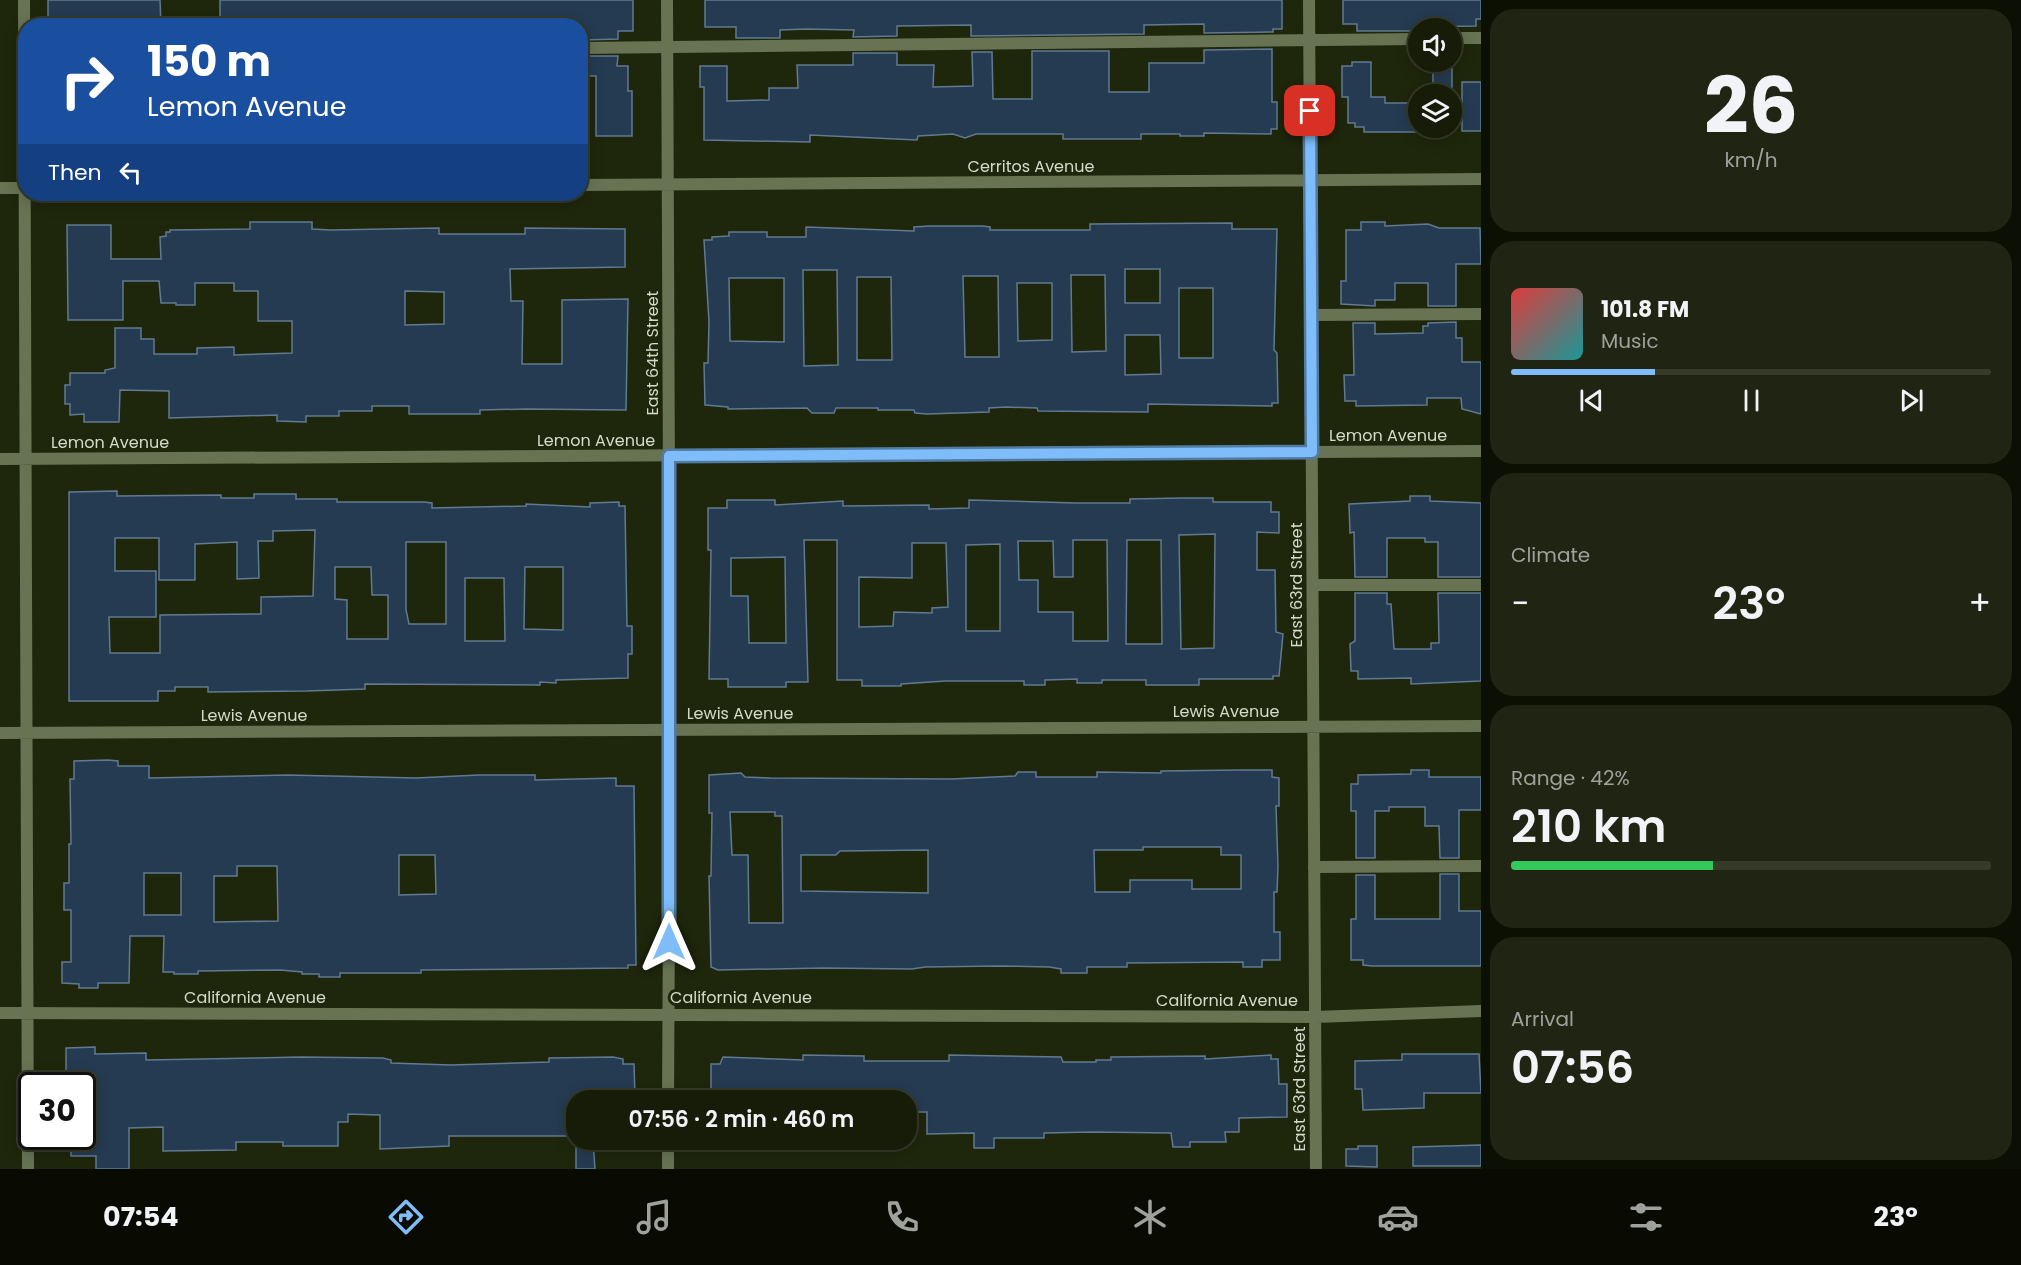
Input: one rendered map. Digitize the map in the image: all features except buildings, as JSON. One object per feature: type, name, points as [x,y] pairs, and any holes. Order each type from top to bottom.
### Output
[{"type":"street","points":[[24,0],[24,18]]},
{"type":"street","name":"East 64th Street","points":[[667,0],[670,730],[668,1090]]},
{"type":"street","name":"East 63rd Street","points":[[1309,0],[1317,1169]]},
{"type":"street","points":[[1462,38],[1481,38]]},
{"type":"street","points":[[588,48],[1408,39]]},
{"type":"street","name":"Cerritos Avenue","points":[[588,185],[1481,179]]},
{"type":"street","points":[[0,188],[18,188]]},
{"type":"street","points":[[24,201],[28,1169]]},
{"type":"street","points":[[1311,315],[1481,314]]},
{"type":"street","name":"Lemon Avenue","points":[[0,459],[1481,451]]},
{"type":"street","points":[[1313,585],[1481,585]]},
{"type":"street","name":"Lewis Avenue","points":[[0,733],[1481,726]]},
{"type":"street","points":[[1314,867],[1481,866]]},
{"type":"street","name":"California Avenue","points":[[0,1013],[668,1013],[1316,1017],[1481,1011]]},
{"type":"street","points":[[668,1150],[668,1169]]},
{"type":"route","points":[[669,942],[669,456],[1312,452],[1310,111]]}]
